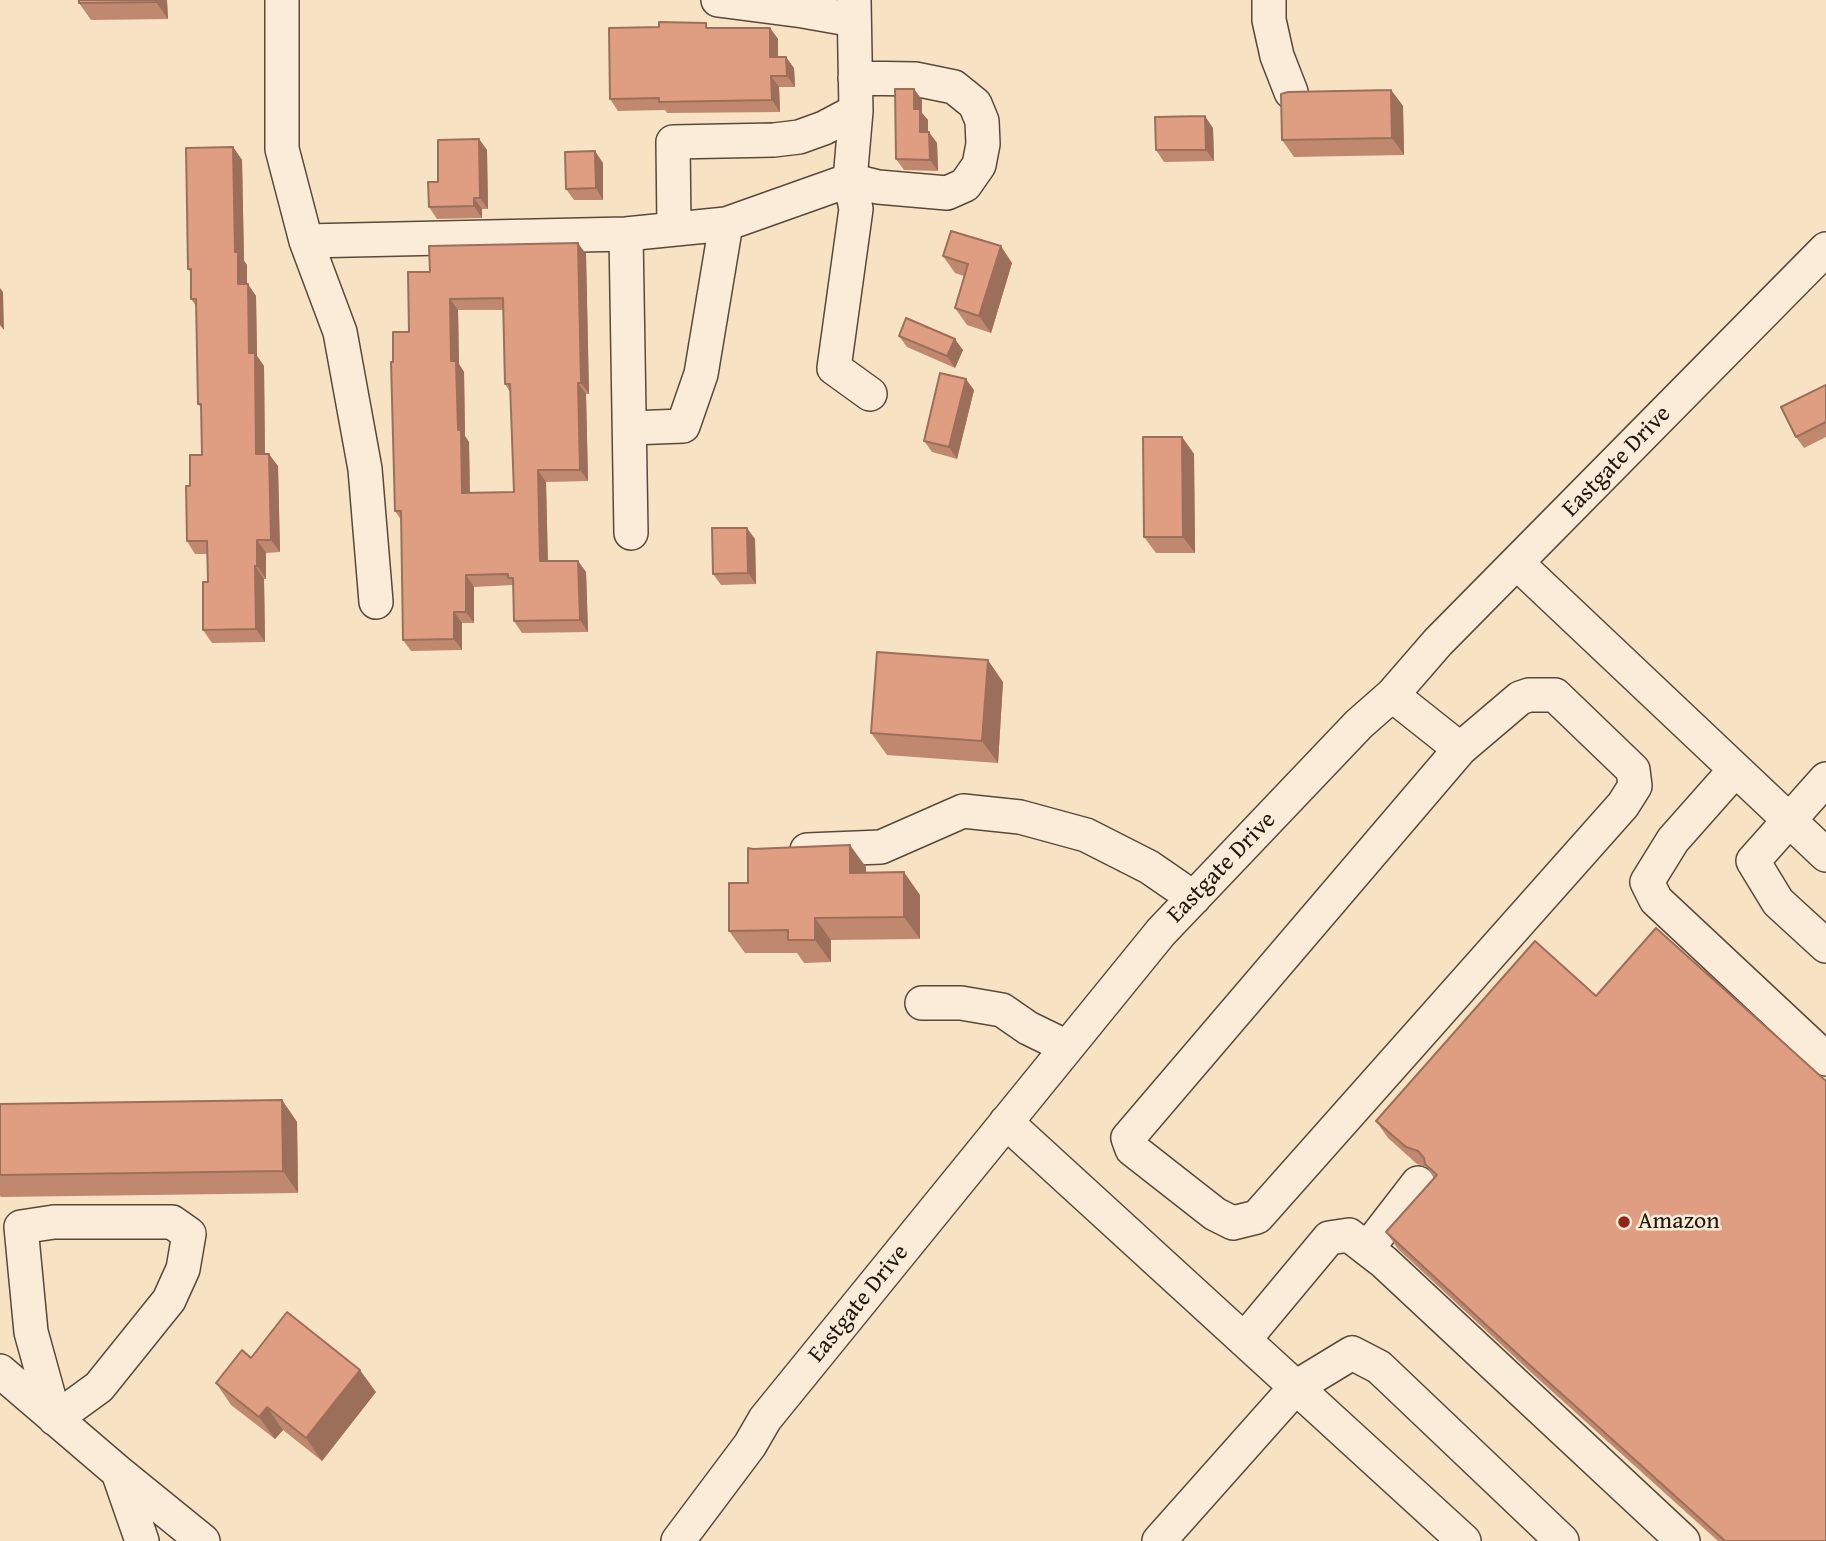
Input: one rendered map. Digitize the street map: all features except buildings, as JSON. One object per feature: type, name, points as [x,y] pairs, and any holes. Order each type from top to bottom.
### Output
[{"type":"street","points":[[282,0],[282,149],[306,241],[340,332],[365,469],[376,603]]},
{"type":"street","points":[[718,0],[803,10],[854,10],[856,111],[850,180],[856,209],[834,368],[870,394]]},
{"type":"street","points":[[1269,0],[1269,20],[1277,56],[1291,92]]},
{"type":"street","points":[[306,241],[626,234],[726,224],[850,180],[878,187],[947,193],[965,185],[979,165],[983,144],[982,121],[975,104],[954,87],[915,79],[855,78]]},
{"type":"street","points":[[674,229],[673,142],[775,140],[799,136],[824,128],[856,111]]},
{"type":"street","points":[[630,428],[683,426],[701,374],[726,224]]},
{"type":"street","points":[[626,234],[631,533]]},
{"type":"street","name":"Eastgate Drive","points":[[678,1541],[750,1445],[765,1419],[1161,932],[1359,724],[1392,695],[1438,642],[1826,248]]},
{"type":"street","points":[[1517,563],[1826,855]]},
{"type":"street","points":[[1392,695],[1460,750]]},
{"type":"street","points":[[1529,695],[1555,695],[1633,770],[1635,786],[1623,804],[1257,1217],[1233,1223],[1215,1214],[1132,1149],[1128,1138],[1460,750],[1520,698],[1529,695]]},
{"type":"street","points":[[1735,770],[1673,840],[1647,882],[1656,900],[1826,1059]]},
{"type":"street","points":[[1826,779],[1753,861],[1778,902],[1826,946]]},
{"type":"street","points":[[780,851],[881,848],[963,811],[1020,817],[1086,835],[1149,867],[1194,898]]},
{"type":"street","points":[[922,1003],[961,1003],[1002,1010],[1028,1028],[1067,1047]]},
{"type":"street","points":[[1006,1122],[1464,1541]]},
{"type":"street","points":[[1367,1249],[1418,1183]]},
{"type":"street","points":[[54,1222],[172,1222],[189,1234],[183,1269],[169,1300],[99,1387],[55,1419],[31,1332],[10,1225],[54,1222]]},
{"type":"street","points":[[1244,1340],[1329,1238],[1349,1235],[1384,1262],[1683,1541]]},
{"type":"street","points":[[1158,1541],[1296,1387],[1352,1353],[1379,1367],[1562,1541]]},
{"type":"street","points":[[0,1371],[203,1541]]},
{"type":"street","points":[[118,1472],[142,1541]]},
{"type":"place","name":"Amazon","points":[[1624,1222]]}]
